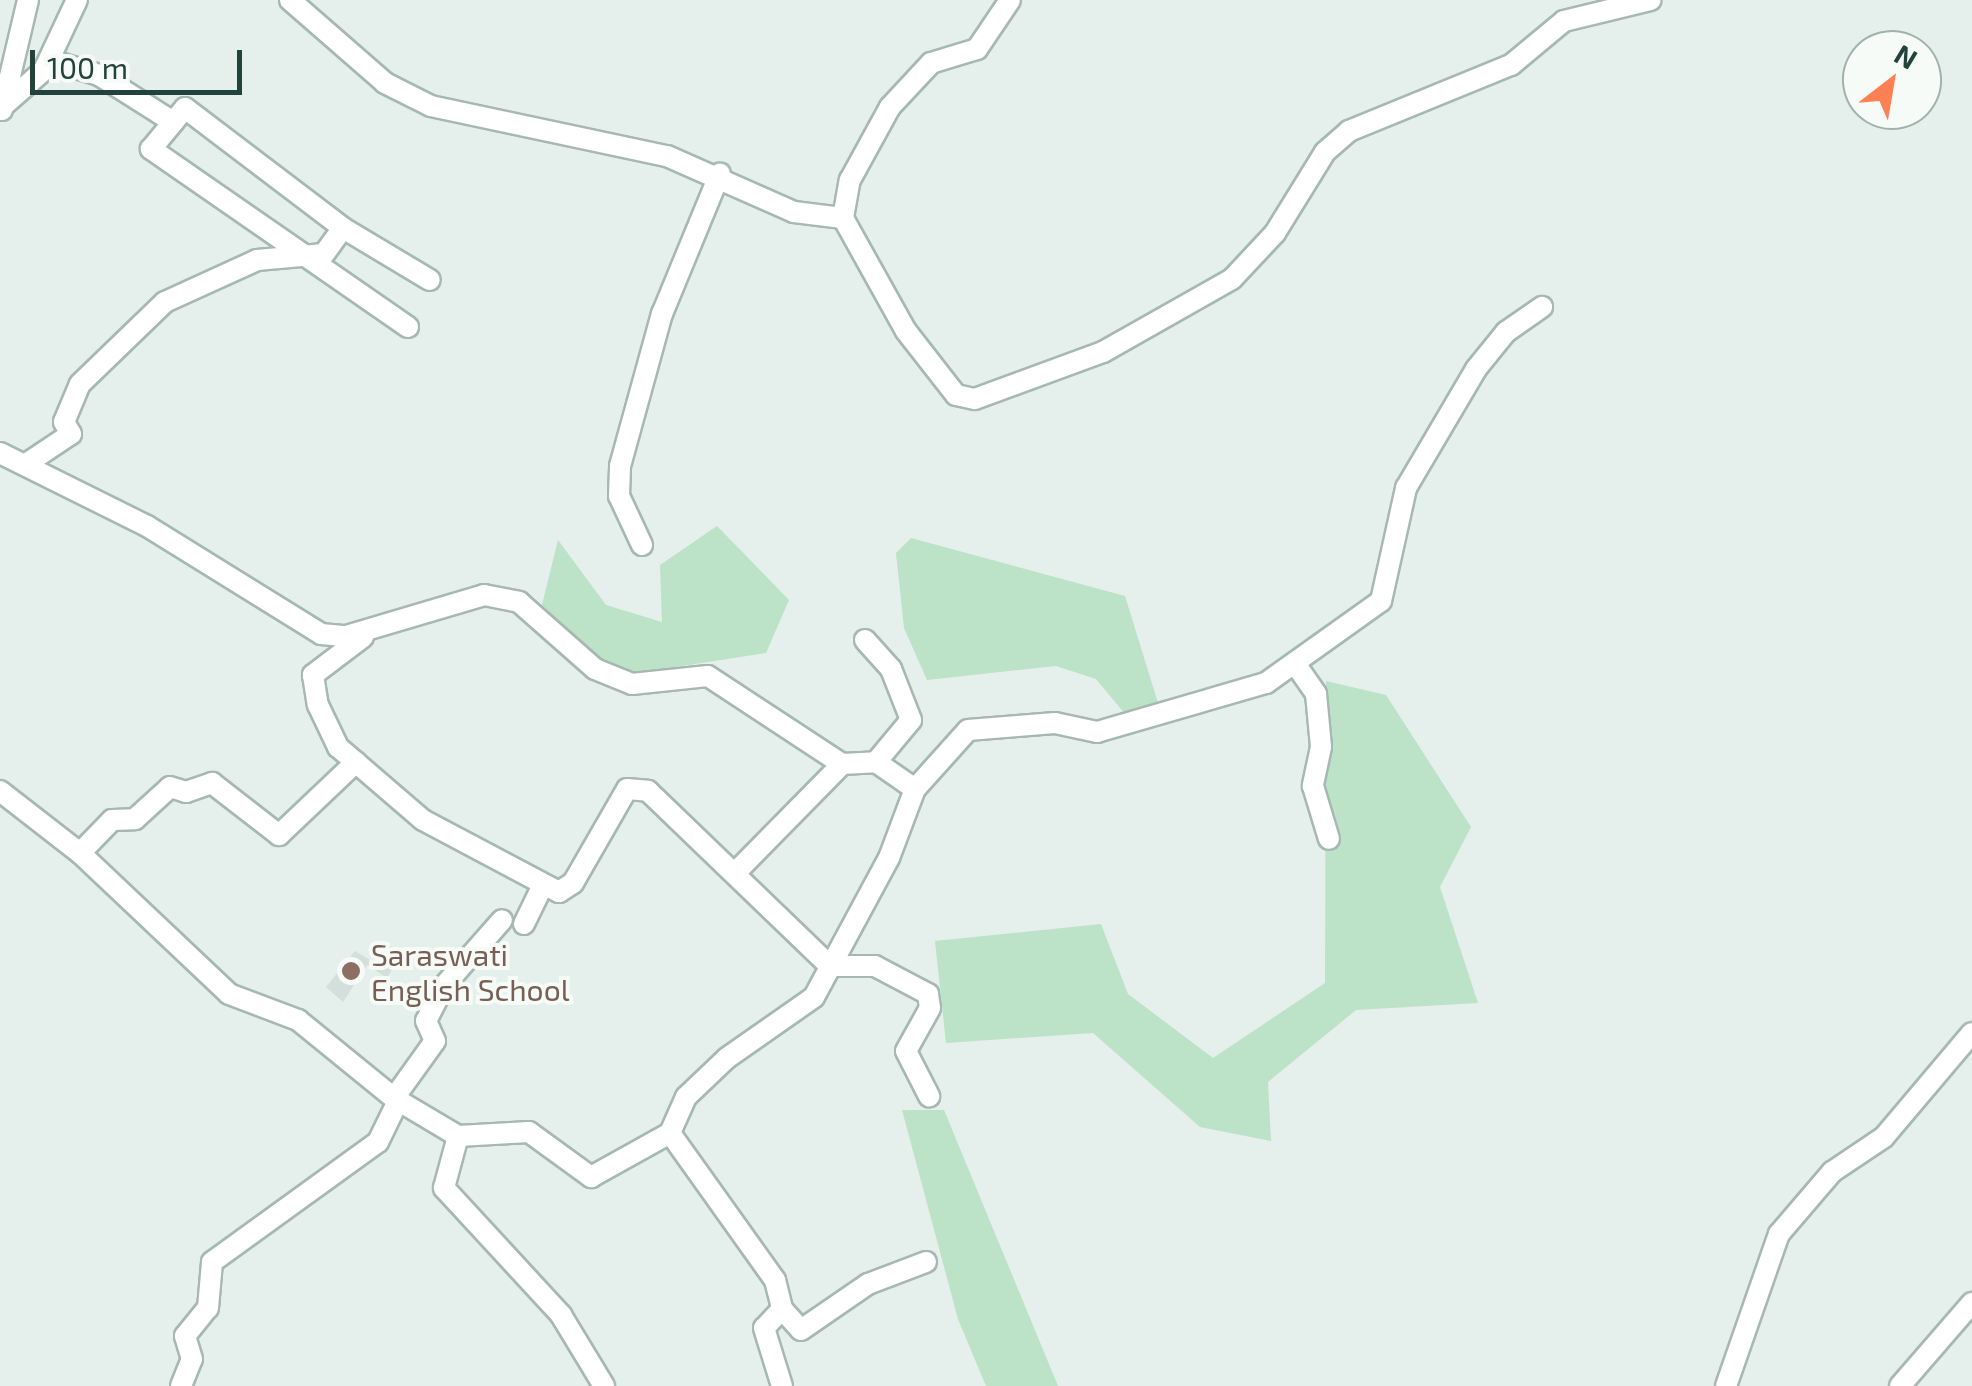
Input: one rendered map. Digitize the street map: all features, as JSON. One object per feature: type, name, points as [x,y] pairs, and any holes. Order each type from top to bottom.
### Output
[{"type":"street","points":[[2,111],[28,0]]},
{"type":"street","points":[[2,111],[50,60],[77,0]]},
{"type":"street","points":[[290,0],[385,83],[431,106],[601,139],[720,173],[794,212],[844,218]]},
{"type":"street","points":[[1010,0],[978,49],[932,63],[890,107],[850,180],[844,218],[906,331],[956,395],[975,400],[1103,352],[1232,279],[1276,233],[1324,152],[1349,132],[1511,65],[1564,20],[1651,0]]},
{"type":"street","points":[[50,60],[99,75],[173,122]]},
{"type":"street","points":[[408,327],[297,255],[151,149],[185,108],[343,228],[430,280]]},
{"type":"street","points":[[642,545],[619,496],[620,466],[662,314],[720,173]]},
{"type":"street","points":[[26,464],[71,434],[64,422],[80,384],[164,302],[256,260],[324,254],[343,228]]},
{"type":"street","points":[[0,791],[80,853],[229,994],[298,1020],[396,1100],[458,1136],[529,1132],[590,1177],[670,1133],[686,1097],[775,1018],[814,996],[889,858],[915,789],[953,741],[986,724],[1056,722],[1097,732],[1266,682],[1381,601],[1406,488],[1476,369],[1506,332],[1542,307]]},
{"type":"street","points":[[0,454],[147,526],[321,634],[365,630],[458,600],[519,602],[595,669],[632,684],[708,676],[842,764],[876,762],[915,789]]},
{"type":"street","points":[[365,630],[313,675],[338,747],[441,834],[542,887],[568,889],[634,786],[736,872],[830,966],[875,966],[928,994],[930,1008],[906,1051],[929,1096]]},
{"type":"street","points":[[865,640],[891,669],[911,720],[876,762]]},
{"type":"street","points":[[1296,664],[1316,694],[1321,746],[1313,786],[1329,839]]},
{"type":"street","points":[[80,853],[112,820],[134,818],[170,787],[186,792],[212,783],[278,835],[356,762]]},
{"type":"street","points":[[736,872],[842,764]]},
{"type":"street","points":[[524,924],[542,887]]},
{"type":"street","points":[[182,1386],[192,1358],[185,1336],[213,1293],[212,1262],[378,1142],[396,1100],[435,1041],[426,1021],[443,987],[502,920]]},
{"type":"street","points":[[1726,1386],[1780,1234],[1832,1172],[1884,1137],[1972,1033]]},
{"type":"street","points":[[670,1133],[756,1247],[782,1309],[801,1330],[868,1284],[926,1262]]},
{"type":"street","points":[[458,1136],[444,1188],[561,1315],[604,1386]]},
{"type":"street","points":[[1900,1386],[1972,1303]]},
{"type":"street","points":[[782,1309],[764,1328],[782,1386]]},
{"type":"shaded area","name":"Saraswati English School","points":[[390,946],[402,954],[387,978],[367,965],[343,1002],[326,987],[355,951],[377,964]]},
{"type":"green space","points":[[717,526],[789,600],[766,653],[631,674],[598,661],[542,605],[558,540],[606,605],[662,622],[660,565]]},
{"type":"green space","points":[[911,538],[1125,596],[1158,703],[1126,715],[1096,679],[1056,666],[927,680],[904,628],[896,553]]},
{"type":"green space","points":[[1326,681],[1386,695],[1471,827],[1440,887],[1478,1003],[1356,1010],[1268,1082],[1271,1141],[1200,1127],[1093,1033],[946,1043],[935,941],[1101,924],[1128,994],[1213,1058],[1325,983]]},
{"type":"green space","points":[[902,1110],[944,1110],[1058,1386],[986,1386],[958,1319]]},
{"type":"place","name":"Saraswati English School","points":[[351,971]]}]
